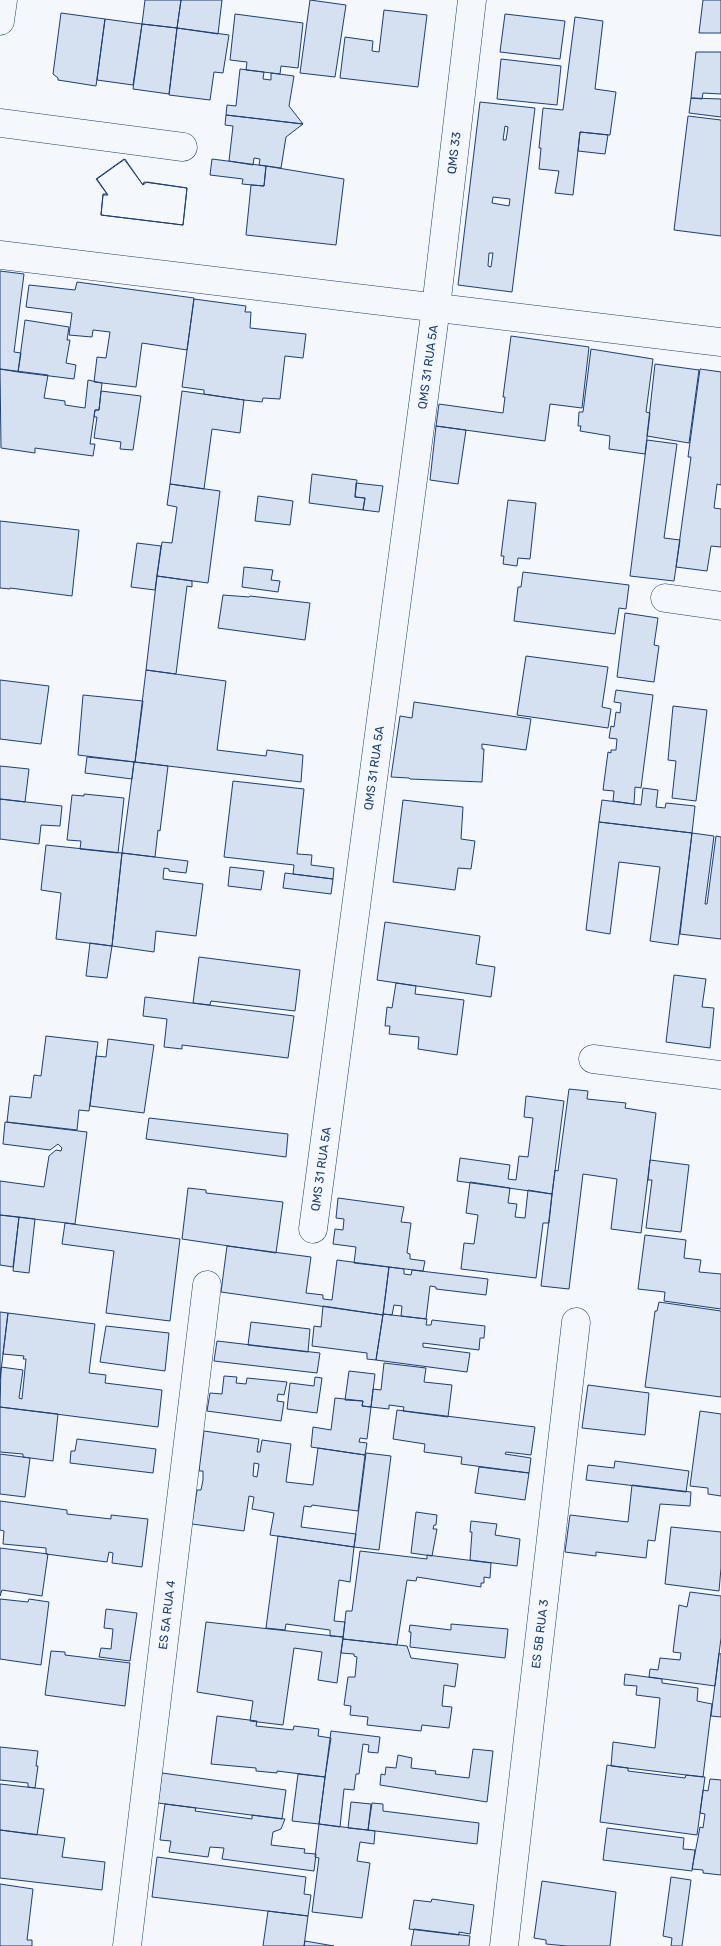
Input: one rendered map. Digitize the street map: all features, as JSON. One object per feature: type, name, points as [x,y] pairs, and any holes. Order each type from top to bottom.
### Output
[{"type":"street","points":[[0,21],[3,0]]},
{"type":"street","name":"QMS 33","points":[[436,307],[472,0]]},
{"type":"street","points":[[0,123],[182,147]]},
{"type":"street","points":[[0,255],[721,342]]},
{"type":"street","name":"QMS 31 RUA 5A","points":[[313,1229],[436,307]]},
{"type":"street","points":[[665,598],[721,606]]},
{"type":"street","points":[[593,1059],[721,1075]]},
{"type":"street","name":"ES 5A RUA 4","points":[[127,1946],[207,1284]]},
{"type":"street","name":"ES 5B RUA 3","points":[[504,1946],[576,1322]]},
{"type":"building","points":[[145,0],[181,0],[177,28],[142,24]]},
{"type":"building","points":[[181,0],[222,0],[218,34],[177,28]]},
{"type":"building","points":[[310,0],[346,5],[335,77],[300,73]]},
{"type":"building","points":[[703,0],[721,0],[721,33],[699,33]]},
{"type":"building","points":[[384,10],[427,15],[418,87],[340,78],[345,37],[373,41],[372,51],[379,52]]},
{"type":"building","points":[[61,13],[105,19],[96,86],[58,80],[53,74]]},
{"type":"building","points":[[235,14],[303,23],[298,68],[281,66],[280,74],[246,70],[247,62],[230,60]]},
{"type":"building","points":[[505,14],[565,21],[560,59],[500,52]]},
{"type":"building","points":[[575,17],[603,21],[595,89],[616,92],[610,135],[580,132],[573,195],[555,193],[559,171],[539,169],[541,148],[539,148],[543,108],[563,110]]},
{"type":"building","points":[[105,19],[142,24],[133,85],[97,80]]},
{"type":"building","points":[[142,24],[177,28],[169,94],[133,89]]},
{"type":"building","points":[[177,28],[229,35],[223,73],[214,72],[210,100],[169,95]]},
{"type":"building","points":[[696,52],[721,52],[721,94],[703,93],[702,99],[691,98]]},
{"type":"building","points":[[501,59],[561,66],[557,105],[497,99]]},
{"type":"building","points":[[240,69],[264,72],[263,79],[271,80],[271,73],[294,76],[289,106],[303,124],[226,115],[227,105],[236,106]]},
{"type":"building","points":[[691,98],[721,99],[721,117],[689,113]]},
{"type":"building","points":[[480,102],[535,108],[512,292],[458,285]],"holes":[[[505,126],[508,127],[506,140],[503,140]],[[493,197],[510,199],[509,206],[492,203]],[[489,253],[493,253],[491,267],[488,266]]]},
{"type":"building","points":[[226,115],[303,124],[286,137],[281,168],[259,165],[260,159],[254,158],[253,165],[229,161],[233,126],[225,125]]},
{"type":"building","points":[[688,116],[721,120],[721,236],[674,230]]},
{"type":"building","points":[[580,132],[608,135],[605,154],[578,151]]},
{"type":"building","points":[[124,159],[143,185],[147,182],[187,188],[183,225],[101,215],[103,194],[107,194],[96,179]]},
{"type":"building","points":[[125,159],[143,185],[144,182],[187,188],[183,225],[101,215],[103,195],[108,195],[97,179]]},
{"type":"building","points":[[212,159],[266,166],[264,186],[242,184],[243,179],[210,175]]},
{"type":"building","points":[[266,166],[344,179],[336,245],[246,235],[251,185],[264,186]]},
{"type":"building","points":[[0,271],[24,274],[14,352],[21,353],[18,372],[0,369]]},
{"type":"building","points":[[77,282],[194,298],[187,350],[142,343],[136,387],[94,382],[97,357],[106,358],[110,332],[93,330],[92,337],[69,335],[72,313],[26,307],[29,285],[75,290]]},
{"type":"building","points":[[194,299],[246,306],[245,312],[251,312],[250,328],[306,334],[303,358],[285,356],[280,399],[263,398],[262,402],[244,400],[204,394],[204,390],[182,387]]},
{"type":"building","points":[[25,320],[69,327],[67,340],[70,340],[66,363],[76,365],[74,379],[18,372]]},
{"type":"building","points":[[511,336],[589,347],[582,408],[550,404],[545,441],[436,426],[439,404],[503,413],[505,397],[503,397]]},
{"type":"building","points":[[591,349],[653,359],[646,412],[650,413],[645,454],[609,449],[610,436],[580,431],[581,426],[578,426],[579,412],[583,412]]},
{"type":"building","points":[[655,364],[699,370],[689,443],[647,436]]},
{"type":"building","points":[[0,369],[48,375],[44,398],[65,401],[65,405],[85,408],[88,380],[102,383],[99,410],[95,410],[90,444],[95,444],[93,456],[35,448],[35,453],[1,448]]},
{"type":"building","points":[[700,369],[721,372],[721,485],[717,484],[714,508],[721,509],[721,547],[711,546],[707,571],[676,567],[691,457],[688,457]]},
{"type":"building","points":[[101,391],[141,396],[133,450],[120,449],[121,442],[94,438],[97,417],[94,417],[95,410],[99,410]]},
{"type":"building","points":[[182,391],[244,400],[240,433],[212,429],[204,489],[170,484]]},
{"type":"building","points":[[436,426],[466,430],[458,484],[430,480]]},
{"type":"building","points":[[647,440],[677,444],[664,538],[680,540],[674,581],[630,576]]},
{"type":"building","points":[[312,474],[357,480],[355,497],[365,498],[363,510],[309,503]]},
{"type":"building","points":[[356,483],[383,486],[379,512],[363,510],[365,498],[355,497]]},
{"type":"building","points":[[170,484],[220,491],[208,583],[157,576],[162,542],[172,543],[177,507],[167,505]]},
{"type":"building","points":[[258,496],[293,501],[290,525],[255,521]]},
{"type":"building","points":[[508,500],[536,503],[530,559],[518,558],[517,566],[503,564],[504,556],[501,556]]},
{"type":"building","points":[[0,521],[79,530],[72,596],[0,588]]},
{"type":"building","points":[[137,543],[161,546],[155,590],[131,587]]},
{"type":"building","points":[[244,567],[273,570],[271,580],[280,581],[278,592],[242,587]]},
{"type":"building","points":[[523,572],[629,585],[626,609],[619,608],[615,634],[514,621],[518,587],[521,587]]},
{"type":"building","points":[[157,576],[192,581],[192,587],[187,586],[176,674],[146,670]]},
{"type":"building","points":[[223,595],[310,603],[305,640],[218,628]]},
{"type":"building","points":[[625,613],[658,618],[654,645],[659,646],[654,682],[617,677]]},
{"type":"building","points":[[526,656],[608,667],[602,707],[611,709],[608,728],[517,715]]},
{"type":"building","points":[[146,670],[226,681],[217,750],[266,756],[267,750],[303,755],[301,782],[135,762]]},
{"type":"building","points":[[0,680],[49,686],[41,744],[0,739]]},
{"type":"building","points":[[616,690],[653,695],[641,788],[635,787],[634,804],[613,801],[614,791],[603,790],[608,752],[611,753],[611,750],[616,750],[617,739],[609,738],[611,726],[614,727],[616,712],[620,713],[621,703],[614,702]]},
{"type":"building","points":[[83,695],[143,701],[135,762],[78,755]]},
{"type":"building","points":[[414,702],[531,719],[526,750],[482,744],[482,749],[484,749],[482,782],[391,777],[400,716],[412,718]]},
{"type":"building","points":[[673,706],[707,710],[696,801],[672,798],[676,761],[668,760]]},
{"type":"building","points":[[87,757],[134,762],[132,779],[85,773]]},
{"type":"building","points":[[134,762],[168,766],[155,857],[122,853]]},
{"type":"building","points":[[0,766],[29,769],[25,802],[0,799]]},
{"type":"building","points":[[233,781],[304,789],[297,854],[312,855],[311,865],[334,868],[333,879],[293,874],[294,865],[224,857]]},
{"type":"building","points":[[643,788],[658,790],[656,807],[665,808],[666,803],[695,806],[692,833],[599,822],[602,800],[641,805]]},
{"type":"building","points":[[84,794],[124,798],[118,853],[80,849],[81,841],[67,840],[72,795],[84,796]]},
{"type":"building","points":[[0,799],[62,806],[60,826],[41,825],[39,844],[0,839]]},
{"type":"building","points":[[403,800],[463,807],[461,839],[475,841],[471,869],[458,868],[455,890],[393,882]]},
{"type":"building","points":[[599,822],[692,833],[678,945],[650,941],[660,867],[619,862],[610,934],[586,930]]},
{"type":"building","points":[[692,833],[714,836],[705,904],[707,904],[716,836],[721,837],[721,939],[680,934]]},
{"type":"building","points":[[46,845],[122,853],[112,946],[56,939],[61,893],[41,890]]},
{"type":"building","points":[[122,853],[188,861],[186,873],[169,871],[169,869],[164,868],[163,879],[203,884],[196,936],[156,931],[154,952],[112,946]]},
{"type":"building","points":[[230,867],[264,871],[261,890],[228,886]]},
{"type":"building","points":[[285,873],[333,879],[331,894],[283,888]]},
{"type":"building","points":[[385,922],[480,936],[476,964],[495,967],[491,997],[377,980]]},
{"type":"building","points":[[90,943],[112,946],[107,978],[86,976]]},
{"type":"building","points":[[199,957],[300,970],[295,1011],[211,1001],[210,1005],[193,1003]]},
{"type":"building","points":[[674,975],[706,979],[702,1007],[714,1008],[710,1048],[666,1042]]},
{"type":"building","points":[[396,983],[416,986],[415,994],[464,1000],[457,1055],[418,1049],[419,1037],[389,1034],[390,1026],[385,1026],[387,1007],[392,1008]]},
{"type":"building","points":[[145,997],[294,1016],[288,1058],[182,1045],[182,1049],[164,1047],[167,1019],[143,1016]]},
{"type":"building","points":[[46,1036],[98,1042],[89,1111],[79,1110],[77,1130],[7,1122],[10,1096],[31,1098],[34,1075],[41,1076]]},
{"type":"building","points":[[108,1039],[154,1045],[144,1113],[90,1106],[96,1056],[106,1057]]},
{"type":"building","points":[[569,1089],[588,1091],[587,1099],[626,1103],[625,1108],[656,1113],[641,1233],[611,1229],[617,1179],[583,1174],[569,1289],[541,1286],[555,1170],[558,1171]]},
{"type":"building","points":[[526,1096],[564,1101],[552,1194],[457,1181],[460,1158],[510,1165],[508,1179],[516,1180],[519,1156],[528,1157],[533,1118],[524,1117]]},
{"type":"building","points":[[149,1118],[288,1134],[286,1157],[146,1139]]},
{"type":"building","points":[[5,1122],[87,1132],[75,1224],[0,1215],[0,1181],[44,1187],[49,1156],[56,1150],[61,1151],[62,1148],[58,1144],[50,1150],[3,1144]]},
{"type":"building","points":[[650,1160],[689,1165],[681,1232],[646,1228],[652,1180],[648,1180]]},
{"type":"building","points":[[470,1182],[510,1188],[508,1203],[517,1204],[515,1217],[525,1218],[528,1190],[552,1194],[549,1223],[543,1223],[536,1278],[461,1269],[464,1243],[474,1244],[478,1215],[466,1213]]},
{"type":"building","points":[[188,1188],[206,1190],[206,1193],[283,1202],[276,1253],[182,1239]]},
{"type":"building","points":[[338,1198],[404,1207],[401,1222],[411,1223],[407,1253],[410,1254],[410,1259],[425,1261],[423,1271],[354,1263],[356,1247],[333,1244],[335,1229],[343,1230],[344,1219],[336,1218]]},
{"type":"building","points":[[0,1215],[19,1217],[13,1267],[0,1265]]},
{"type":"building","points":[[19,1217],[35,1219],[29,1273],[13,1271]]},
{"type":"building","points":[[65,1223],[180,1239],[170,1321],[106,1313],[114,1251],[62,1244]]},
{"type":"building","points":[[645,1235],[686,1240],[684,1258],[701,1260],[699,1272],[721,1274],[721,1309],[664,1301],[665,1292],[638,1289]]},
{"type":"building","points":[[227,1246],[311,1257],[306,1293],[323,1295],[323,1299],[332,1300],[337,1260],[389,1267],[383,1315],[221,1292]]},
{"type":"building","points":[[389,1267],[404,1269],[404,1274],[411,1275],[412,1270],[488,1279],[486,1295],[436,1289],[436,1287],[430,1286],[426,1319],[401,1316],[402,1306],[394,1305],[392,1315],[383,1314]]},
{"type":"building","points":[[659,1302],[721,1311],[721,1397],[645,1387],[655,1311],[657,1311]]},
{"type":"building","points":[[323,1306],[383,1315],[376,1360],[367,1359],[367,1353],[312,1346],[314,1326],[321,1327]]},
{"type":"building","points":[[0,1312],[8,1313],[0,1379]]},
{"type":"building","points":[[8,1313],[95,1324],[89,1373],[106,1375],[105,1383],[162,1390],[158,1427],[0,1407],[1,1367],[23,1370],[19,1398],[22,1399],[26,1359],[23,1359],[24,1356],[3,1354]]},
{"type":"building","points":[[383,1314],[427,1319],[426,1325],[431,1325],[432,1320],[485,1326],[484,1338],[480,1338],[479,1350],[423,1343],[423,1347],[470,1353],[467,1372],[376,1360]]},
{"type":"building","points":[[251,1322],[310,1329],[308,1352],[248,1345]]},
{"type":"building","points":[[106,1326],[169,1333],[165,1371],[100,1362]]},
{"type":"building","points":[[217,1341],[320,1353],[317,1373],[214,1361]]},
{"type":"building","points":[[384,1363],[426,1368],[424,1382],[452,1385],[448,1417],[403,1411],[404,1407],[389,1405],[389,1409],[371,1407],[373,1389],[381,1390]]},
{"type":"building","points":[[349,1371],[375,1374],[371,1407],[362,1406],[363,1401],[345,1400]]},
{"type":"building","points":[[224,1376],[237,1377],[236,1383],[246,1384],[247,1378],[287,1382],[284,1395],[278,1394],[277,1401],[284,1402],[281,1421],[207,1411],[210,1393],[222,1394]]},
{"type":"building","points":[[315,1377],[322,1378],[317,1413],[287,1409],[290,1383],[314,1386]]},
{"type":"building","points":[[588,1385],[649,1393],[645,1435],[582,1428]]},
{"type":"building","points":[[335,1398],[363,1401],[362,1406],[371,1407],[367,1439],[360,1438],[359,1442],[367,1443],[365,1455],[311,1447],[313,1427],[331,1430]]},
{"type":"building","points":[[0,1407],[58,1414],[53,1461],[23,1457],[23,1454],[0,1452]]},
{"type":"building","points":[[397,1410],[535,1427],[531,1455],[506,1452],[505,1454],[531,1458],[529,1473],[461,1464],[462,1457],[424,1452],[425,1444],[393,1439]]},
{"type":"building","points":[[700,1411],[721,1414],[721,1496],[708,1494],[708,1488],[690,1486]]},
{"type":"building","points":[[204,1431],[259,1439],[257,1452],[260,1452],[262,1440],[291,1444],[286,1482],[313,1485],[318,1448],[365,1455],[358,1511],[312,1505],[311,1507],[304,1506],[301,1527],[356,1534],[354,1547],[270,1535],[274,1513],[252,1509],[254,1497],[249,1496],[244,1531],[192,1524],[197,1490],[201,1490],[203,1480],[203,1471],[199,1471]],"holes":[[[254,1463],[259,1464],[257,1477],[253,1476]]]},
{"type":"building","points":[[77,1439],[156,1449],[153,1473],[70,1463],[71,1451],[75,1451]]},
{"type":"building","points":[[366,1453],[391,1456],[379,1550],[354,1547]]},
{"type":"building","points":[[0,1454],[30,1458],[25,1497],[0,1494]]},
{"type":"building","points":[[615,1461],[689,1471],[686,1492],[586,1480],[588,1465],[614,1468]]},
{"type":"building","points":[[479,1467],[529,1473],[525,1500],[475,1493]]},
{"type":"building","points":[[632,1485],[691,1492],[690,1506],[660,1504],[655,1541],[648,1540],[646,1558],[596,1552],[596,1556],[565,1552],[570,1515],[628,1522]]},
{"type":"building","points":[[0,1501],[67,1510],[67,1514],[111,1519],[111,1515],[148,1519],[142,1567],[112,1563],[113,1553],[109,1552],[107,1562],[46,1554],[46,1548],[3,1544],[4,1531],[0,1530]]},
{"type":"building","points":[[416,1512],[437,1515],[436,1525],[434,1525],[433,1529],[437,1529],[432,1556],[411,1553]]},
{"type":"building","points":[[471,1521],[497,1524],[495,1535],[520,1539],[517,1566],[470,1560]]},
{"type":"building","points":[[671,1527],[721,1532],[719,1591],[665,1584]]},
{"type":"building","points":[[278,1536],[354,1547],[350,1582],[339,1580],[334,1621],[345,1622],[343,1637],[330,1636],[330,1630],[286,1624],[285,1630],[266,1628]]},
{"type":"building","points":[[0,1548],[48,1554],[42,1596],[2,1590],[0,1596]]},
{"type":"building","points":[[360,1551],[427,1559],[427,1555],[491,1563],[490,1578],[484,1577],[484,1583],[481,1583],[481,1587],[417,1577],[416,1581],[407,1580],[397,1645],[343,1639],[346,1611],[352,1611]]},
{"type":"building","points":[[690,1592],[721,1596],[721,1638],[715,1686],[649,1677],[650,1669],[658,1670],[660,1658],[680,1660],[681,1653],[673,1652],[679,1605],[687,1607]]},
{"type":"building","points":[[0,1599],[28,1602],[29,1599],[49,1602],[41,1665],[0,1659]]},
{"type":"building","points":[[106,1609],[137,1613],[130,1661],[99,1657],[101,1648],[111,1649],[113,1629],[104,1628]]},
{"type":"building","points":[[206,1622],[343,1637],[337,1683],[318,1680],[322,1652],[294,1648],[283,1725],[250,1721],[253,1701],[197,1692]]},
{"type":"building","points":[[451,1624],[508,1629],[505,1658],[410,1647],[410,1625],[451,1630]]},
{"type":"building","points":[[343,1639],[407,1646],[411,1658],[458,1664],[455,1687],[444,1685],[442,1706],[452,1707],[449,1728],[422,1725],[421,1731],[367,1725],[368,1717],[350,1715],[351,1706],[344,1705],[348,1677],[355,1677],[357,1657],[354,1654],[341,1653]]},
{"type":"building","points":[[51,1651],[65,1652],[65,1655],[130,1663],[125,1706],[45,1695]]},
{"type":"building","points":[[719,1653],[721,1654],[721,1717],[711,1716]]},
{"type":"building","points":[[625,1674],[662,1679],[662,1683],[698,1688],[697,1701],[712,1704],[703,1777],[611,1766],[613,1742],[655,1748],[660,1698],[636,1695],[637,1686],[624,1685]]},
{"type":"building","points":[[217,1716],[257,1721],[256,1726],[293,1730],[294,1726],[319,1729],[318,1736],[331,1738],[325,1777],[277,1771],[277,1773],[256,1771],[256,1768],[211,1764]]},
{"type":"building","points":[[331,1731],[380,1737],[378,1753],[368,1752],[369,1745],[363,1744],[359,1774],[356,1774],[354,1790],[344,1789],[340,1827],[319,1824]]},
{"type":"building","points":[[0,1747],[38,1751],[35,1788],[28,1787],[28,1783],[0,1780]]},
{"type":"building","points":[[473,1749],[493,1751],[487,1802],[380,1785],[381,1774],[385,1775],[386,1767],[396,1768],[398,1755],[412,1758],[411,1768],[436,1771],[435,1774],[469,1778]]},
{"type":"building","points":[[607,1765],[628,1768],[628,1771],[685,1778],[686,1775],[705,1777],[697,1835],[600,1822]]},
{"type":"building","points":[[162,1773],[286,1790],[282,1819],[158,1803]]},
{"type":"building","points":[[298,1774],[325,1777],[319,1824],[292,1821]]},
{"type":"building","points":[[710,1779],[721,1780],[721,1875],[703,1873],[703,1870],[692,1869],[700,1827],[703,1828],[705,1814],[700,1813],[703,1790],[708,1791]]},
{"type":"building","points":[[0,1784],[44,1789],[37,1835],[0,1830]]},
{"type":"building","points":[[351,1802],[371,1804],[368,1830],[348,1828]]},
{"type":"building","points":[[372,1803],[383,1804],[383,1811],[479,1823],[477,1844],[368,1830]]},
{"type":"building","points":[[165,1804],[196,1808],[195,1811],[252,1819],[252,1815],[285,1819],[281,1829],[273,1832],[271,1845],[305,1849],[304,1853],[316,1854],[314,1871],[222,1859],[224,1848],[210,1847],[208,1857],[169,1852],[171,1841],[160,1840]]},
{"type":"building","points":[[319,1824],[375,1831],[374,1844],[360,1842],[357,1861],[370,1863],[362,1918],[312,1912],[319,1858],[315,1857]]},
{"type":"building","points":[[607,1828],[684,1838],[683,1849],[695,1850],[692,1871],[603,1860]]},
{"type":"building","points":[[0,1830],[65,1838],[62,1857],[105,1862],[102,1890],[0,1878]]},
{"type":"building","points":[[157,1857],[306,1877],[304,1894],[311,1895],[308,1916],[152,1897]]},
{"type":"building","points":[[671,1877],[691,1880],[682,1946],[671,1946],[672,1938],[663,1936]]},
{"type":"building","points":[[542,1881],[616,1892],[610,1946],[546,1944],[546,1940],[534,1938]]},
{"type":"building","points":[[0,1884],[33,1889],[27,1940],[32,1940],[32,1946],[0,1946]]},
{"type":"building","points":[[432,1899],[474,1905],[470,1934],[459,1932],[459,1935],[409,1929],[414,1900],[431,1902]]},
{"type":"building","points":[[268,1911],[308,1916],[304,1946],[263,1946]]},
{"type":"building","points":[[414,1929],[470,1936],[469,1946],[411,1946]]},
{"type":"building","points":[[305,1941],[334,1946],[304,1946]]}]
